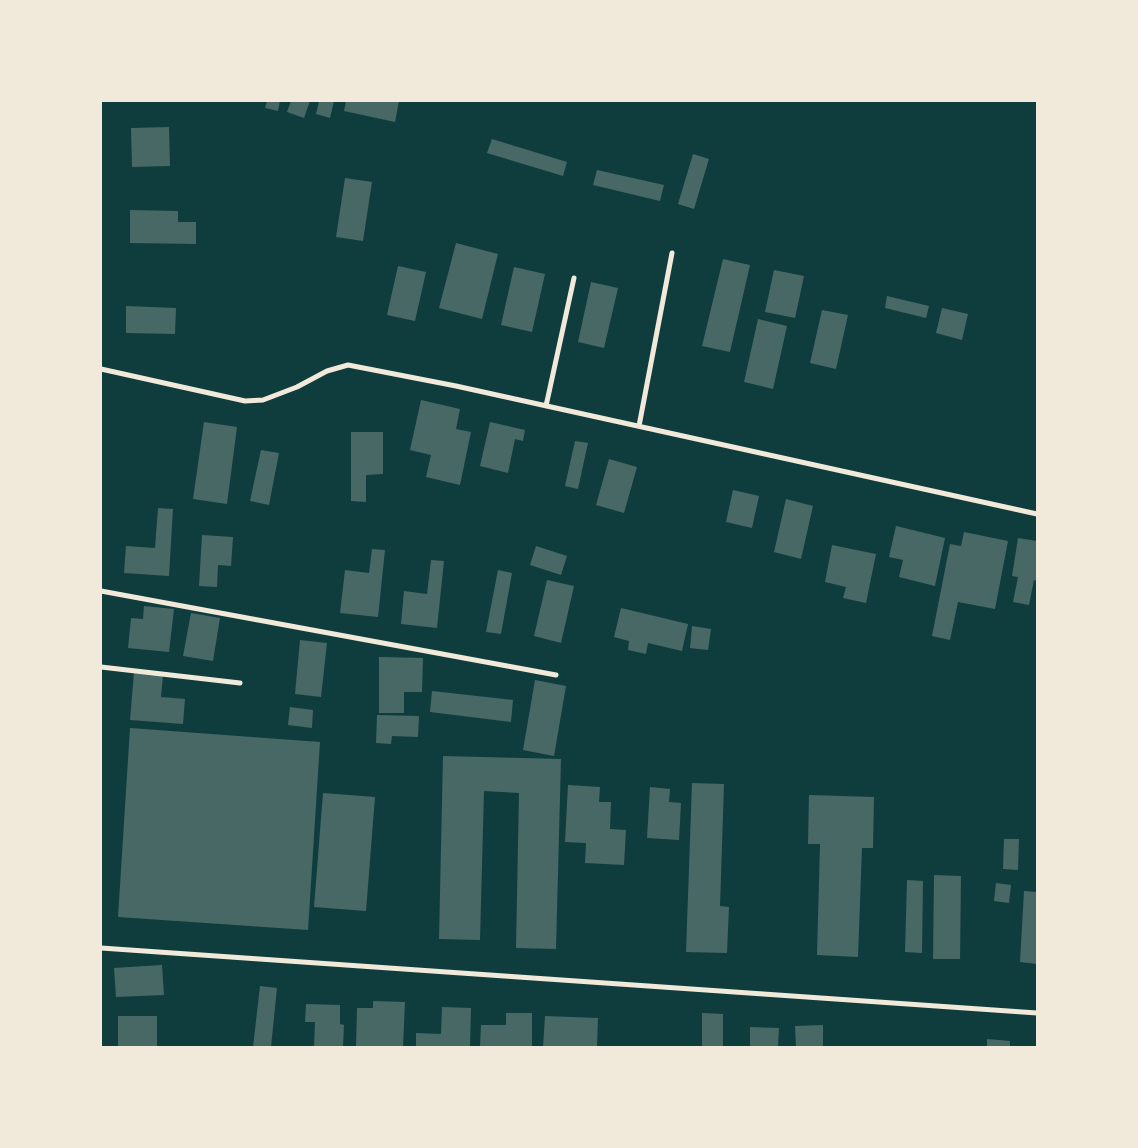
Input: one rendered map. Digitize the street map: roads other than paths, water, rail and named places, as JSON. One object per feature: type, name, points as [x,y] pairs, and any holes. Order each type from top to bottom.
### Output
[{"type":"street","points":[[639,426],[672,253]]},
{"type":"street","points":[[546,406],[574,278]]},
{"type":"street","points":[[101,370],[245,401],[263,400],[297,387],[327,371],[348,365],[639,426],[1037,514]]},
{"type":"street","points":[[101,591],[556,675]]},
{"type":"street","points":[[101,667],[240,683]]},
{"type":"street","points":[[101,948],[1037,1013]]}]
